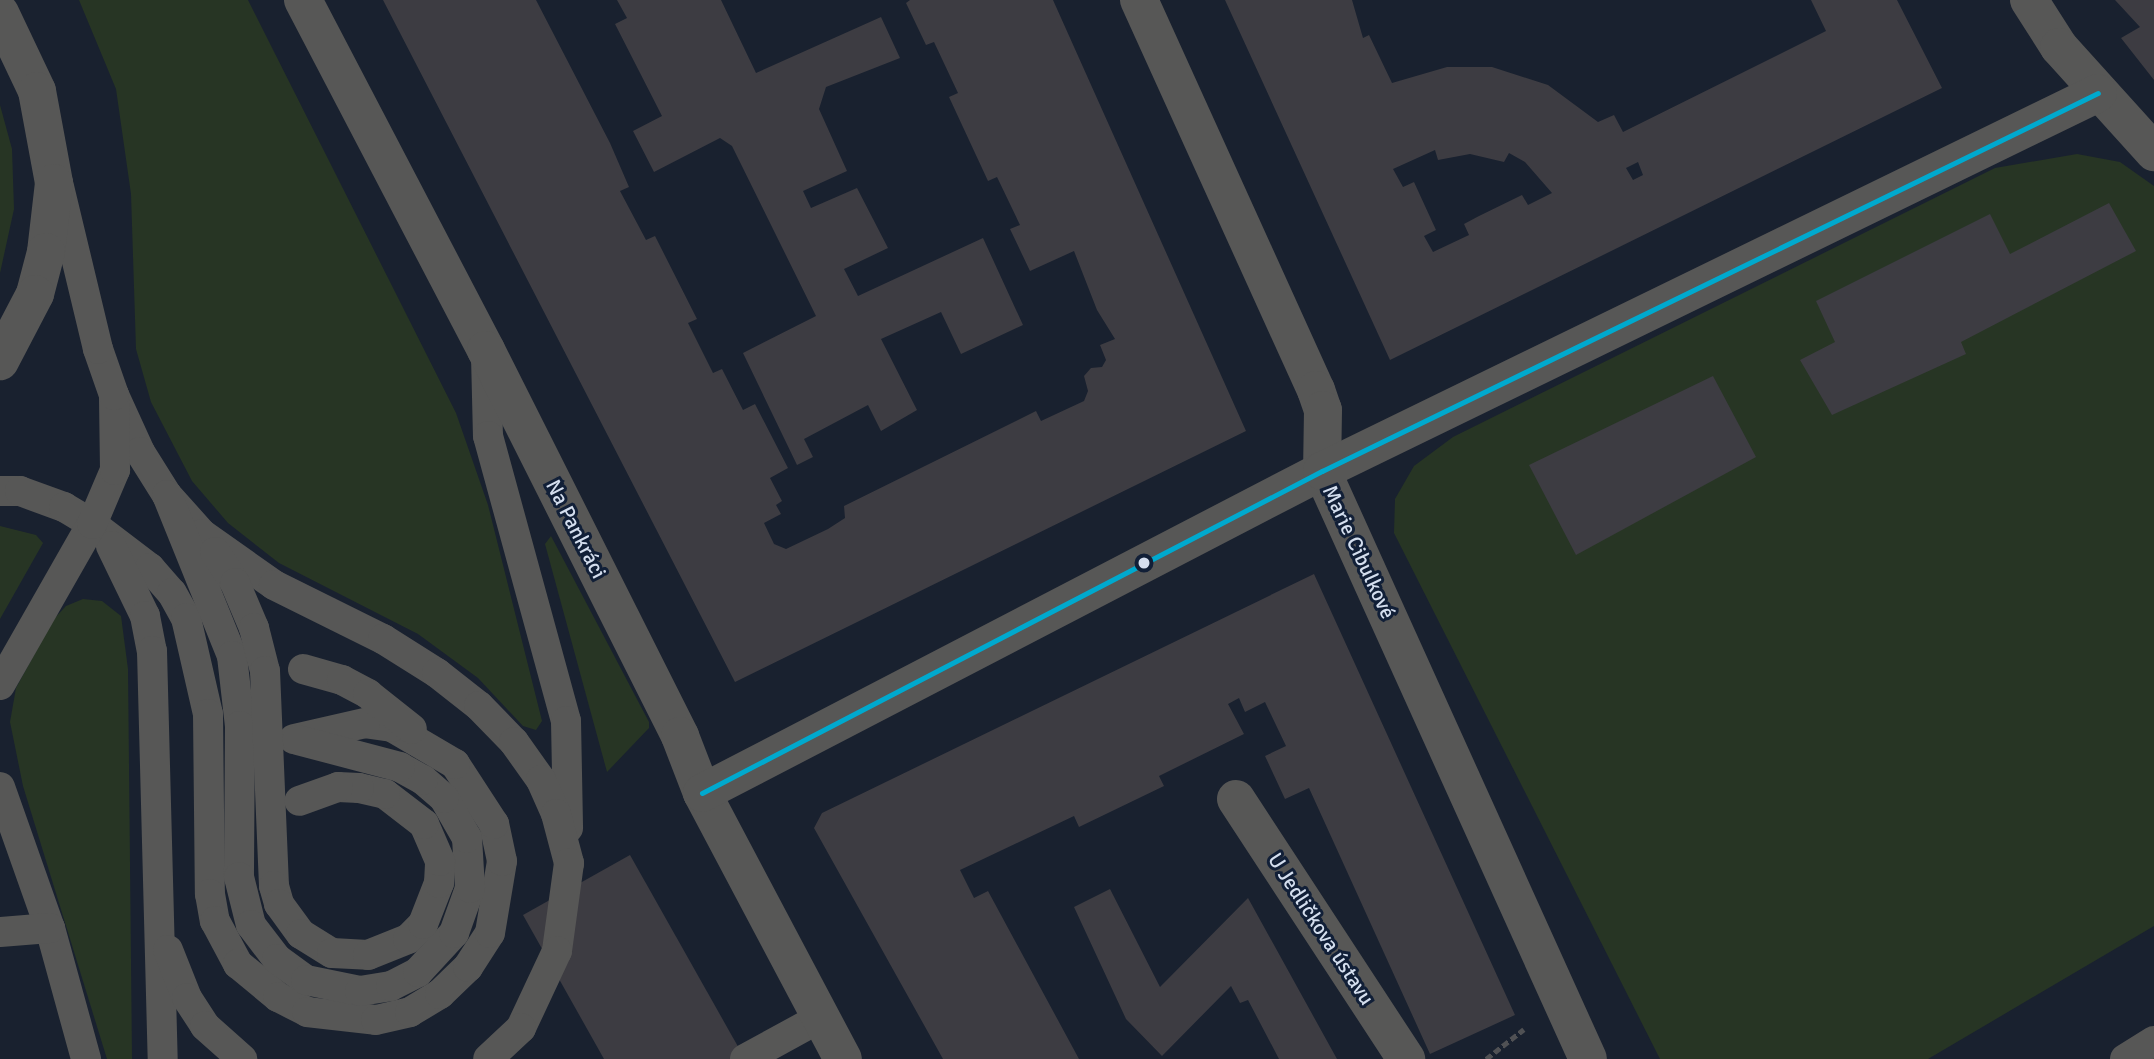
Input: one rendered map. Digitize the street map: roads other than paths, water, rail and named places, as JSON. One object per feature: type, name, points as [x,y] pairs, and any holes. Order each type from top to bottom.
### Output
[{"type":"street","name":"Na Pankráci","points":[[303,0],[486,350],[680,736],[702,793],[843,1059]]},
{"type":"street","name":"Marie Cibulkové","points":[[1139,0],[1316,390],[1323,410],[1322,471],[1588,1059]]},
{"type":"street","points":[[2029,0],[2059,47],[2154,152]]},
{"type":"street","points":[[0,361],[35,294],[46,253],[54,183],[51,148],[37,91],[2,14]]},
{"type":"street","points":[[702,793],[1322,471],[2098,93]]},
{"type":"street","name":"U Jedličkova ústavu","points":[[1236,799],[1406,1059]]},
{"type":"lane","points":[[51,148],[98,349],[114,396],[140,452],[167,495],[240,631],[269,699],[274,886],[289,922],[301,934],[332,953],[368,955],[389,949],[423,924],[434,904],[440,861],[424,824],[385,794],[338,788],[299,801]]},
{"type":"lane","points":[[486,350],[488,436],[566,721],[569,863],[557,950],[521,1028],[518,1059]]},
{"type":"lane","points":[[0,685],[92,524],[115,470],[114,396]]},
{"type":"lane","points":[[0,491],[20,491],[64,507],[92,524],[150,568],[172,593],[194,642],[208,714],[210,894],[225,944],[258,982],[307,1012],[376,1020],[410,1012],[440,994],[468,967],[490,933],[502,860],[494,824],[455,764],[368,694],[342,680],[303,670]]},
{"type":"lane","points":[[167,495],[202,534],[235,583],[240,631],[241,890],[251,925],[277,959],[306,980],[330,987],[360,991],[391,986],[418,972],[440,951],[454,933],[470,888],[467,838],[458,818],[423,780],[400,767],[294,739],[365,723],[392,727],[455,764]]},
{"type":"lane","points":[[92,524],[116,552],[132,584],[152,651],[163,1059]]},
{"type":"lane","points":[[202,534],[274,585],[426,666],[479,706],[514,742],[541,780],[556,814],[569,863]]},
{"type":"lane","points":[[0,787],[50,928],[86,1059]]},
{"type":"lane","points":[[160,927],[187,998],[205,1026],[242,1059]]},
{"type":"lane","points":[[0,932],[50,928]]},
{"type":"lane","points":[[745,1059],[820,1018]]},
{"type":"lane","points":[[488,1059],[521,1028]]},
{"type":"lane","points":[[2125,1059],[2154,1041]]}]
